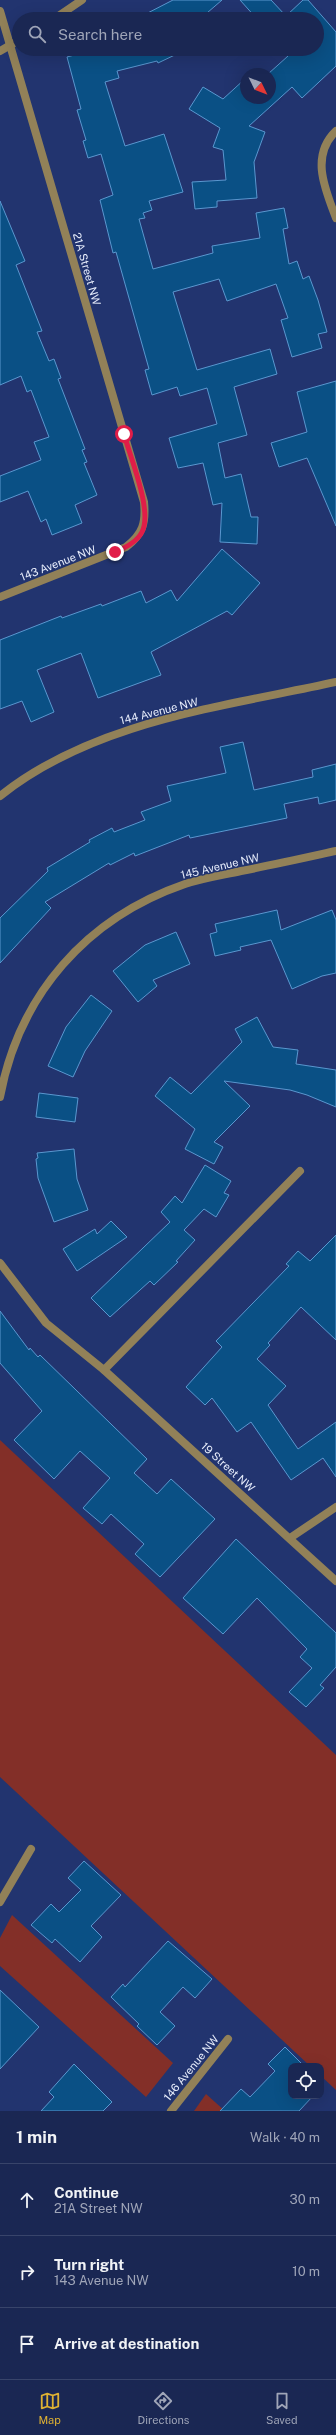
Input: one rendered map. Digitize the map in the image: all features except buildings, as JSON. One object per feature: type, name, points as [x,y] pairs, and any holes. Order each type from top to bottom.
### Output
[{"type":"street","points":[[64,12],[82,0]]},
{"type":"street","name":"21A Street NW","points":[[0,11],[12,49]]},
{"type":"street","points":[[0,51],[11,46]]},
{"type":"street","name":"21A Street NW","points":[[14,56],[144,502],[145,523],[142,533]]},
{"type":"street","points":[[336,131],[326,143],[322,155],[322,179],[336,218]]},
{"type":"street","name":"143 Avenue NW","points":[[0,597],[115,552],[126,547],[142,533]]},
{"type":"street","name":"144 Avenue NW","points":[[0,796],[35,773],[76,750],[109,735],[144,724],[336,682]]},
{"type":"street","name":"145 Avenue NW","points":[[0,1097],[5,1070],[29,1010],[44,986],[63,963],[90,937],[118,917],[153,897],[186,884],[336,851]]},
{"type":"street","points":[[104,1370],[300,1172]]},
{"type":"street","name":"19 Street NW","points":[[0,1263],[46,1323],[104,1370],[336,1581]]},
{"type":"street","points":[[290,1538],[336,1507]]},
{"type":"street","points":[[0,1902],[31,1849]]},
{"type":"street","name":"146 Avenue NW","points":[[171,2111],[228,2039]]},
{"type":"shaded area","points":[[0,1440],[336,1755],[336,2090],[324,2079],[324,2063],[307,2063],[0,1777]]},
{"type":"shaded area","points":[[12,1915],[173,2063],[146,2097],[0,1966],[0,1938]]},
{"type":"shaded area","points":[[206,2094],[225,2111],[194,2111]]},
{"type":"route","points":[[115,552],[134,541],[142,533],[145,523],[144,502],[124,434]]}]
